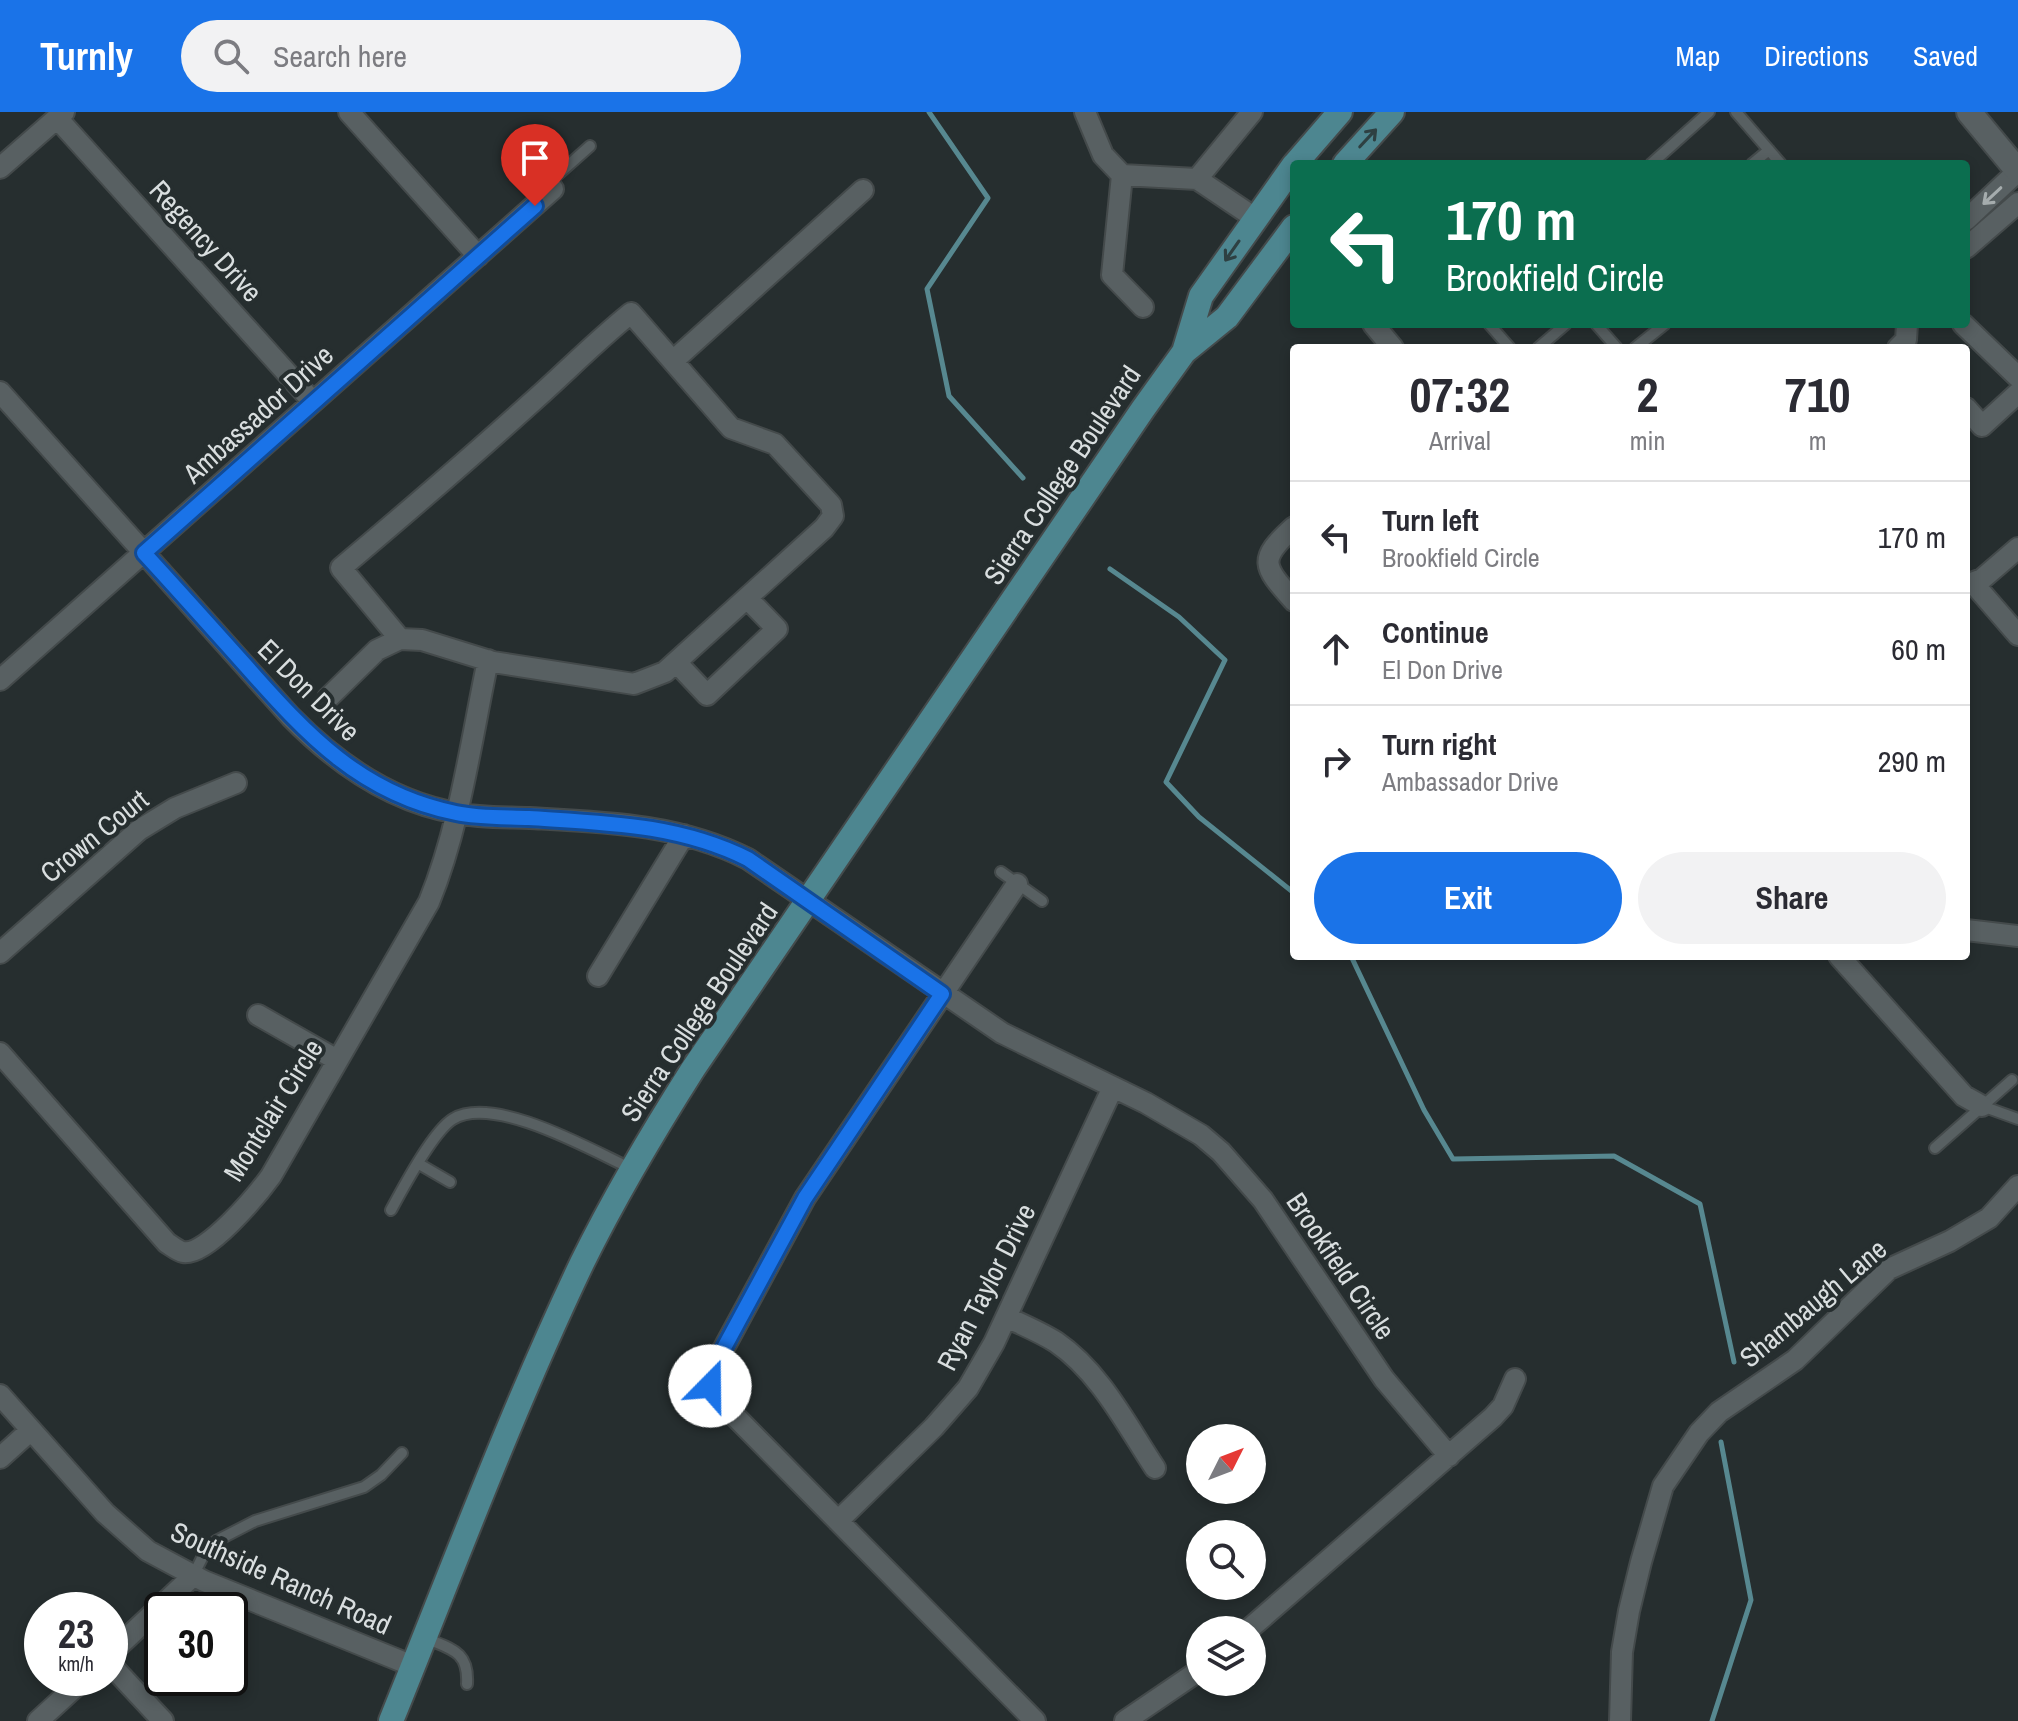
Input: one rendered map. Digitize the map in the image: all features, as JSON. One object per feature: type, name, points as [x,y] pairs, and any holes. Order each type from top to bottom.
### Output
[{"type":"main road","name":"Sierra College Boulevard","points":[[1299,160],[1340,112]]},
{"type":"main road","points":[[1349,160],[1392,112]]},
{"type":"main road","name":"Sierra College Boulevard","points":[[1184,352],[1201,296],[1290,172]]},
{"type":"main road","name":"Sierra College Boulevard","points":[[391,1721],[552,1331],[583,1262],[632,1169],[693,1069],[1184,352],[1227,317],[1290,240]]},
{"type":"street","points":[[349,112],[478,256]]},
{"type":"street","points":[[1085,112],[1103,155],[1122,175],[1197,179],[1255,218]]},
{"type":"street","points":[[1197,179],[1252,112]]},
{"type":"street","points":[[1969,112],[2018,171],[1970,216]]},
{"type":"street","points":[[0,168],[61,115]]},
{"type":"street","name":"Regency Drive","points":[[61,115],[313,402]]},
{"type":"street","points":[[1122,175],[1112,275],[1143,307]]},
{"type":"street","name":"Ambassador Drive","points":[[0,680],[553,189]]},
{"type":"street","points":[[673,361],[863,190]]},
{"type":"street","points":[[1970,245],[2018,203]]},
{"type":"street","points":[[328,698],[377,650],[400,639],[422,640],[488,660],[634,684],[665,672],[747,598],[824,528],[833,516],[831,505],[775,444],[731,428],[631,313],[590,346],[561,377],[485,445],[341,568],[400,639]]},
{"type":"street","points":[[1376,328],[1390,344]]},
{"type":"street","points":[[1967,328],[2018,377]]},
{"type":"street","name":"El Don Drive","points":[[0,392],[291,717],[344,765],[410,800],[457,813],[629,824],[684,835],[748,859],[809,901]]},
{"type":"street","points":[[1970,412],[1982,426],[2018,393]]},
{"type":"street","points":[[1290,531],[1272,547],[1268,560],[1271,573],[1290,596]]},
{"type":"street","points":[[1970,584],[1982,579],[2018,548]]},
{"type":"street","points":[[1970,585],[2018,635]]},
{"type":"street","points":[[676,662],[707,695],[777,629],[747,598]]},
{"type":"street","name":"Montclair Circle","points":[[0,1053],[167,1243],[184,1253],[200,1250],[260,1192],[429,902],[457,813],[488,660]]},
{"type":"street","name":"Crown Court","points":[[0,953],[139,830],[175,808],[236,783]]},
{"type":"street","points":[[598,976],[684,835]]},
{"type":"street","points":[[1009,878],[942,994],[805,1198],[712,1370],[710,1386],[719,1400],[1035,1721]]},
{"type":"street","name":"Brookfield Circle","points":[[809,901],[1002,1033],[1157,1109],[1201,1135],[1263,1200],[1384,1379],[1449,1456]]},
{"type":"street","points":[[1970,930],[2018,936]]},
{"type":"street","points":[[1843,960],[1964,1096],[1982,1106]]},
{"type":"street","points":[[258,1015],[337,1060]]},
{"type":"street","name":"Ryan Taylor Drive","points":[[838,1521],[951,1409],[982,1365],[1113,1087]]},
{"type":"street","name":"Shambaugh Lane","points":[[1620,1721],[1622,1652],[1641,1562],[1663,1486],[1699,1433],[1719,1412],[1795,1360],[1889,1269],[1950,1241],[1989,1218],[2018,1186]]},
{"type":"street","points":[[1006,1317],[1054,1341],[1082,1364],[1104,1391],[1155,1468]]},
{"type":"street","points":[[1264,1616],[1503,1406],[1515,1379]]},
{"type":"street","name":"Southside Ranch Road","points":[[0,1395],[105,1513],[148,1551],[193,1576],[413,1666]]},
{"type":"street","points":[[0,1458],[31,1430]]},
{"type":"street","points":[[128,1637],[193,1576]]},
{"type":"street","points":[[1125,1721],[1186,1680]]},
{"type":"street","points":[[128,1683],[163,1721]]},
{"type":"street","points":[[38,1721],[65,1696]]},
{"type":"lane","points":[[1655,160],[1709,112]]},
{"type":"lane","points":[[1736,112],[1778,160]]},
{"type":"lane","points":[[553,189],[554,178],[590,146]]},
{"type":"lane","points":[[1757,160],[1769,150]]},
{"type":"lane","points":[[1492,328],[1506,344]]},
{"type":"lane","points":[[1543,344],[1561,328]]},
{"type":"lane","points":[[1600,328],[1614,344]]},
{"type":"lane","points":[[1640,344],[1660,328]]},
{"type":"lane","points":[[1009,878],[1042,901]]},
{"type":"lane","points":[[1935,1148],[2012,1080]]},
{"type":"lane","points":[[1982,1106],[2018,1119]]},
{"type":"lane","points":[[391,1210],[446,1125],[453,1118],[475,1113],[513,1118],[550,1129],[632,1169]]},
{"type":"lane","points":[[419,1164],[450,1182]]},
{"type":"lane","points":[[193,1576],[204,1554],[216,1541],[255,1521],[364,1487],[402,1453]]},
{"type":"lane","points":[[425,1638],[459,1654],[467,1665],[467,1684]]},
{"type":"waterway","points":[[929,112],[988,198],[927,289],[949,396],[1023,478]]},
{"type":"waterway","points":[[1110,569],[1179,617],[1225,660],[1166,782],[1199,817],[1290,890]]},
{"type":"waterway","points":[[1353,960],[1424,1110],[1453,1159],[1614,1156],[1700,1204],[1734,1362]]},
{"type":"waterway","points":[[1712,1721],[1751,1600],[1721,1442]]},
{"type":"route","points":[[535,206],[144,553],[291,717],[327,752],[367,779],[410,800],[457,813],[640,825],[728,849],[748,859],[942,994],[805,1198],[747,1303],[722,1357],[712,1370],[710,1386]]}]
